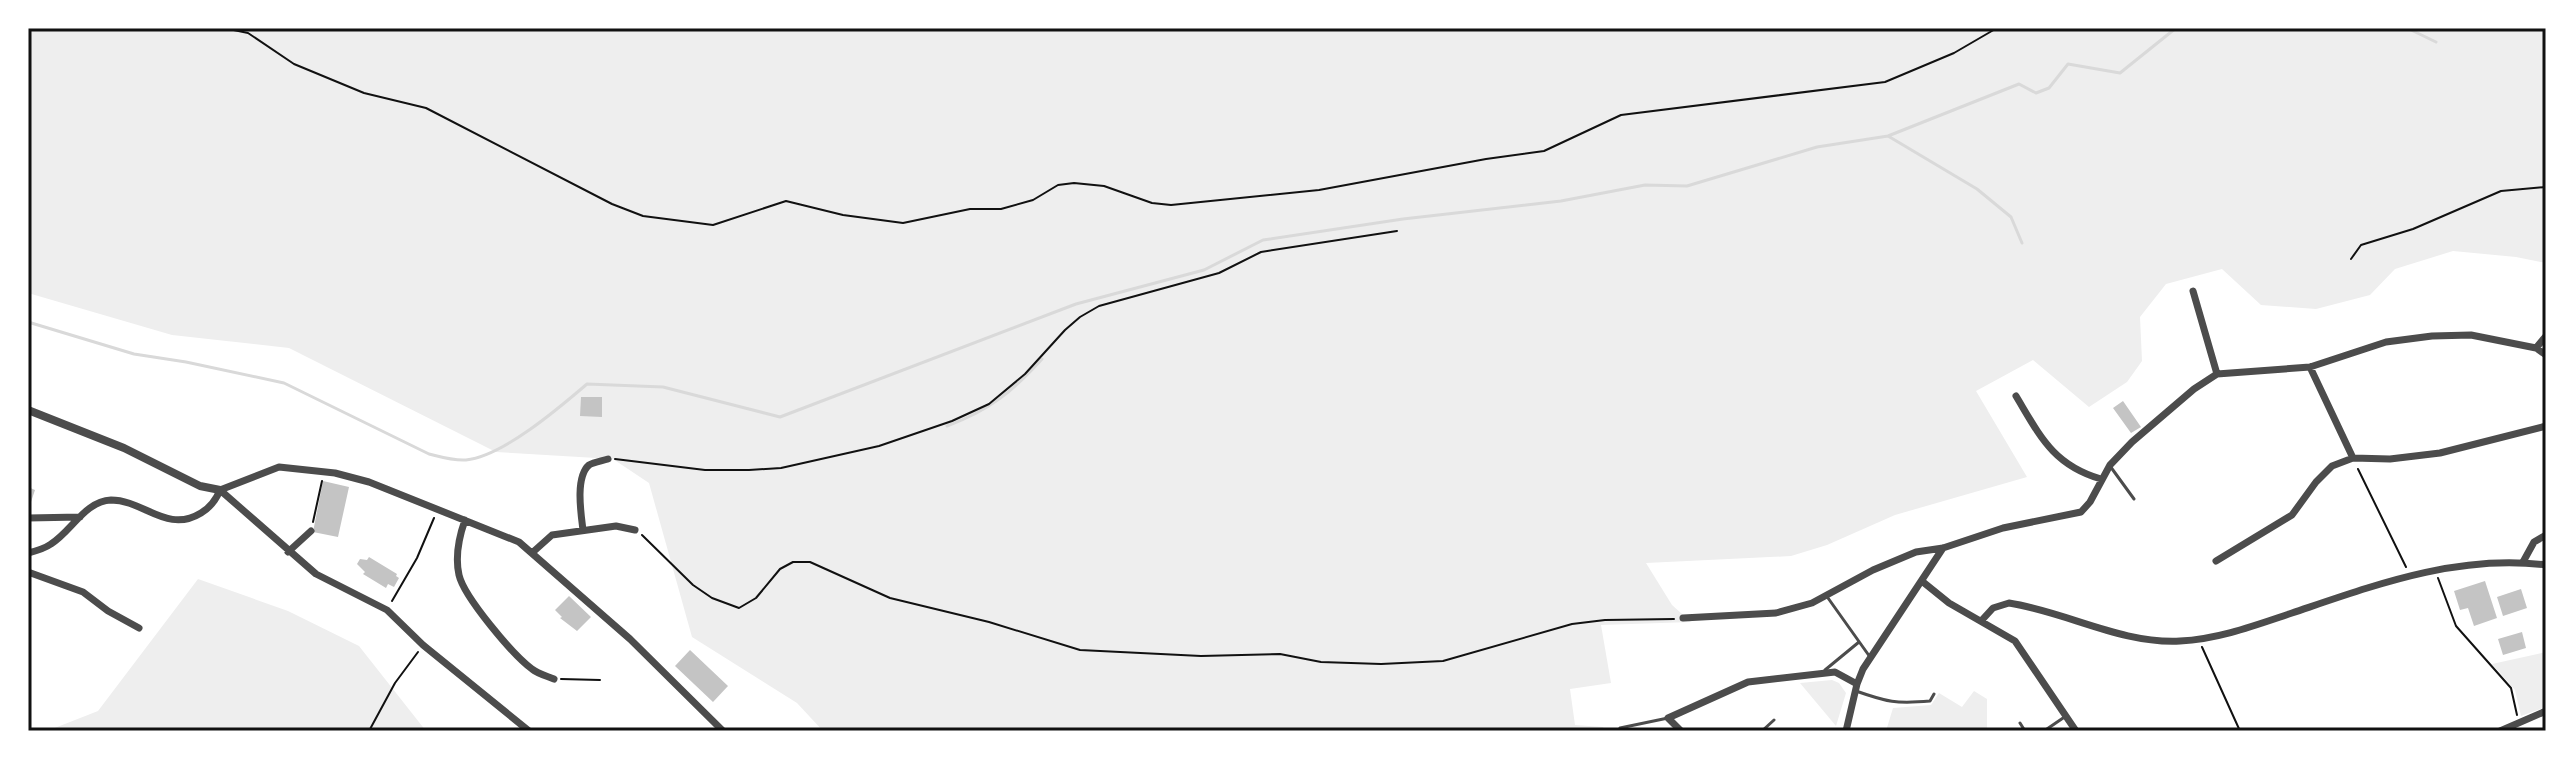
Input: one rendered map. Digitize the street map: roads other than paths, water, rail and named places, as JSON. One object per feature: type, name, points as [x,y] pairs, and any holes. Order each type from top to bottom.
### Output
[{"type":"street","points":[[2193,291],[2217,374]]},
{"type":"street","points":[[1683,618],[1776,613],[1812,603],[1916,552],[1943,548],[2003,528],[2081,512],[2090,502],[2110,465],[2162,415],[2217,374],[2310,367],[2386,342],[2432,336],[2471,335],[2536,348],[2546,355]]},
{"type":"street","points":[[2536,348],[2546,336]]},
{"type":"street","points":[[2310,367],[2353,458]]},
{"type":"street","points":[[2016,396],[2062,461],[2075,470],[2101,479]]},
{"type":"street","points":[[28,410],[124,448],[200,486],[220,490],[316,574],[387,610],[423,645],[529,731]]},
{"type":"street","points":[[2216,561],[2292,515],[2332,466],[2353,458],[2390,459],[2440,453],[2546,426]]},
{"type":"street","points":[[583,530],[579,498],[586,470],[591,464],[608,459]]},
{"type":"street","points":[[28,553],[50,545],[94,506],[113,500],[168,520],[180,521],[208,508],[220,490],[279,467],[324,471],[369,482],[519,542],[630,639],[723,731]]},
{"type":"street","points":[[28,518],[80,517]]},
{"type":"street","points":[[465,520],[458,542],[459,576],[470,600],[522,661],[534,671],[554,679]]},
{"type":"street","points":[[533,552],[552,535],[616,526],[635,530]]},
{"type":"street","points":[[288,552],[311,531]]},
{"type":"street","points":[[2523,562],[2534,542],[2546,535]]},
{"type":"street","points":[[1846,731],[1856,688],[1870,657],[1943,548]]},
{"type":"street","points":[[1982,620],[1993,608],[2009,603],[2143,640],[2198,639],[2236,632],[2410,575],[2476,562],[2546,565]]},
{"type":"street","points":[[28,572],[83,592],[108,611],[139,628]]},
{"type":"street","points":[[1923,582],[1949,603],[2015,641],[2076,731]]},
{"type":"street","points":[[1681,731],[1668,718],[1748,682],[1835,672],[1856,688]]},
{"type":"street","points":[[2500,731],[2546,711]]},
{"type":"lane","points":[[2110,465],[2134,499]]},
{"type":"lane","points":[[1825,594],[1870,657]]},
{"type":"lane","points":[[1822,673],[1859,641]]},
{"type":"lane","points":[[1856,688],[1884,702],[1903,704],[1930,701],[1934,694]]},
{"type":"lane","points":[[2044,731],[2066,716]]},
{"type":"lane","points":[[1621,731],[1620,728],[1668,718]]},
{"type":"lane","points":[[1762,731],[1774,720]]},
{"type":"lane","points":[[2020,723],[2025,731]]},
{"type":"waterway","points":[[28,322],[134,354],[284,383],[429,454],[466,460],[481,457],[513,441],[587,384],[663,387],[780,417],[1076,304],[1204,270],[1263,240],[1403,219],[1561,201],[1645,185],[1687,186],[1817,147],[1888,136],[2019,84],[2036,93],[2049,88],[2068,64],[2120,73],[2176,28]]},
{"type":"waterway","points":[[2407,28],[2436,42]]},
{"type":"waterway","points":[[1888,136],[1977,189],[2011,217],[2022,243]]},
{"type":"waterway","points":[[947,426],[999,399],[1042,359]]}]
